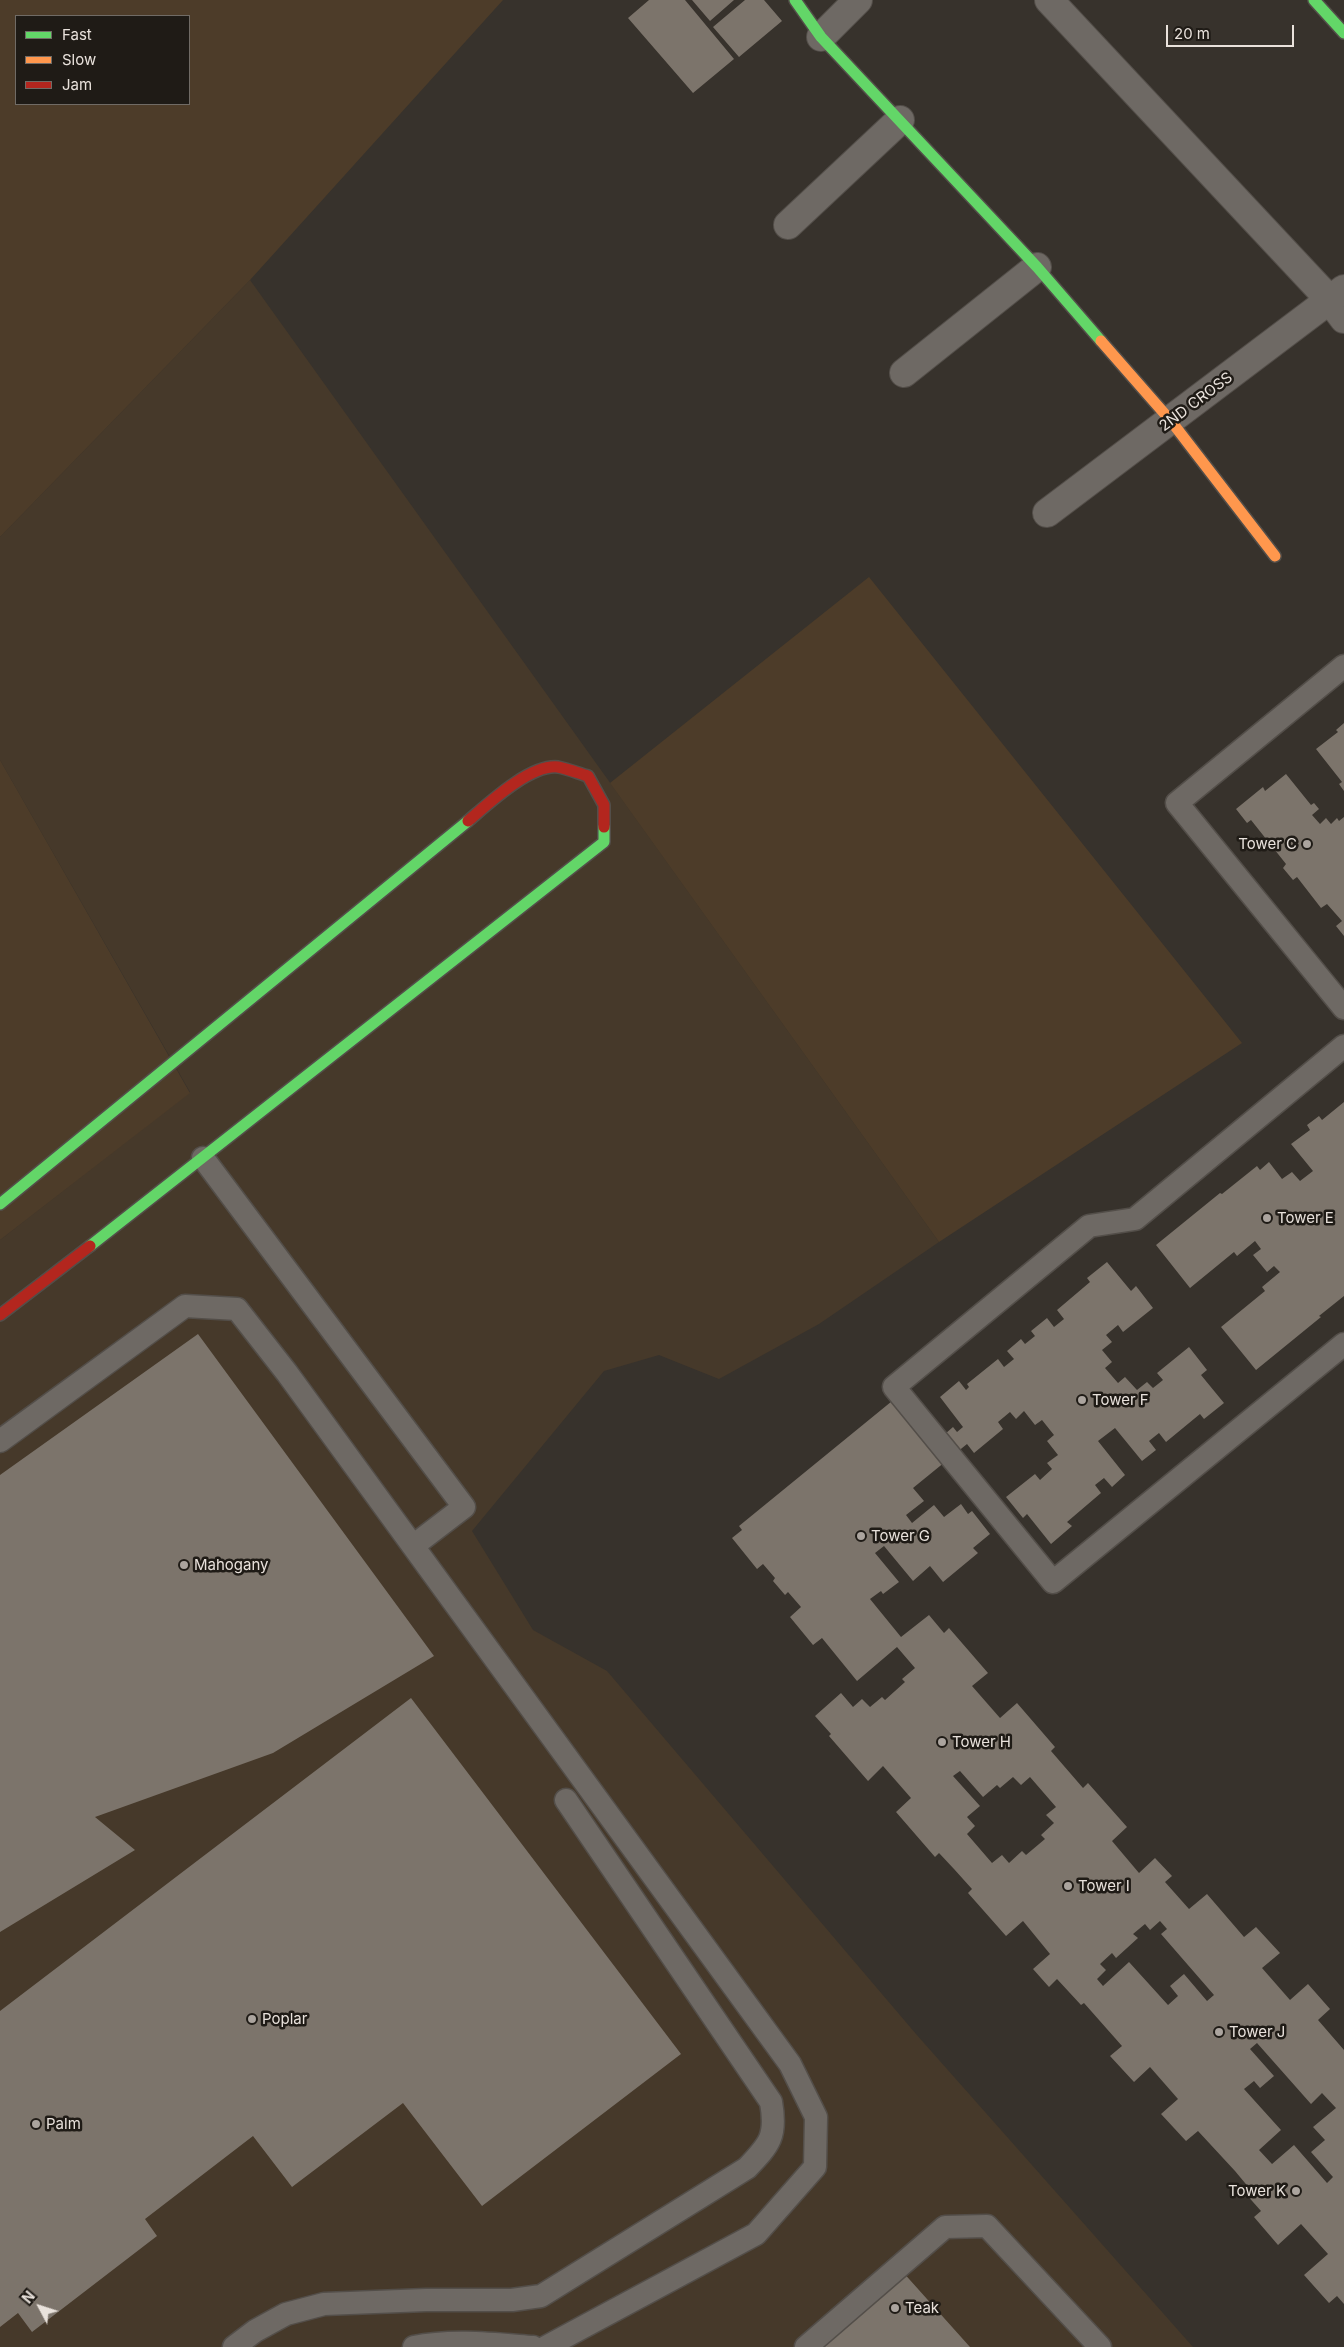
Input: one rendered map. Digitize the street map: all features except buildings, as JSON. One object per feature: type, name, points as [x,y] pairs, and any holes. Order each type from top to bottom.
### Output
[{"type":"street","points":[[795,0],[822,37],[1037,267],[1171,421],[1275,556]]},
{"type":"street","points":[[822,37],[858,0]]},
{"type":"street","points":[[1049,0],[1339,303]]},
{"type":"street","points":[[1314,0],[1344,33]]},
{"type":"street","points":[[788,225],[900,120]]},
{"type":"street","points":[[904,373],[1037,267]]},
{"type":"street","name":"2ND CROSS","points":[[1047,513],[1171,421],[1339,303]]},
{"type":"street","points":[[0,1204],[509,787],[531,773],[556,767],[588,776],[604,805],[604,842],[203,1158],[0,1315]]},
{"type":"lane","points":[[1344,666],[1177,803],[1344,1008]]},
{"type":"lane","points":[[1344,1046],[1135,1218],[1089,1226],[894,1387],[1053,1582],[1344,1344]]},
{"type":"lane","points":[[203,1158],[464,1507],[413,1546]]},
{"type":"lane","points":[[0,1441],[186,1306],[237,1309],[287,1372],[790,2064],[816,2117],[815,2167],[756,2234],[546,2347]]},
{"type":"lane","points":[[234,2347],[265,2337],[286,2314],[324,2304],[426,2300],[512,2300],[541,2296],[747,2168],[766,2148],[775,2124],[771,2102],[566,1800]]},
{"type":"lane","points":[[806,2347],[945,2227],[987,2226],[1100,2347]]},
{"type":"lane","points":[[414,2347],[428,2344],[479,2344],[533,2347]]},
{"type":"shaded area","points":[[0,0],[503,0],[250,280],[0,537]]},
{"type":"shaded area","points":[[250,280],[939,1242],[819,1324],[719,1379],[659,1355],[604,1371],[472,1531],[533,1630],[607,1671],[916,2034],[1193,2347],[0,2347],[0,1240],[190,1092],[0,760],[0,537]]},
{"type":"shaded area","points":[[869,577],[1242,1043],[939,1242],[610,783]]},
{"type":"shaded area","points":[[0,760],[190,1093],[0,1240]]},
{"type":"traffic: fast","points":[[795,0],[821,37],[1037,267],[1101,341]]},
{"type":"traffic: fast","points":[[1314,0],[1344,33]]},
{"type":"traffic: fast","points":[[0,1204],[468,821]]},
{"type":"traffic: fast","points":[[90,1246],[604,842],[604,827]]},
{"type":"traffic: slow","points":[[1101,341],[1171,421],[1275,556]]},
{"type":"traffic: jam","points":[[468,821],[522,778],[547,768],[558,767],[588,776],[604,805],[604,827]]},
{"type":"traffic: jam","points":[[0,1315],[90,1246]]},
{"type":"place","name":"Tower C","points":[[1307,844]]},
{"type":"place","name":"Tower E","points":[[1267,1218]]},
{"type":"place","name":"Tower F","points":[[1082,1400]]},
{"type":"place","name":"Tower G","points":[[861,1536]]},
{"type":"place","name":"Mahogany","points":[[184,1565]]},
{"type":"place","name":"Tower H","points":[[942,1742]]},
{"type":"place","name":"Tower I","points":[[1068,1886]]},
{"type":"place","name":"Poplar","points":[[252,2019]]},
{"type":"place","name":"Tower J","points":[[1219,2032]]},
{"type":"place","name":"Palm","points":[[36,2124]]},
{"type":"place","name":"Tower K","points":[[1296,2191]]},
{"type":"place","name":"Teak","points":[[895,2308]]}]
